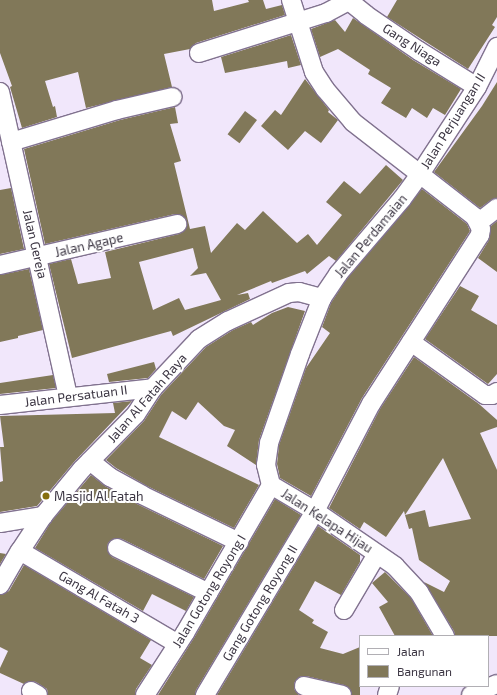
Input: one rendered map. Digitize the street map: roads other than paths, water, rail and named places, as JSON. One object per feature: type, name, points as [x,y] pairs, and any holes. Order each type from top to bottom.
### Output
[{"type":"street","points":[[291,0],[314,72],[325,89],[353,122],[479,222],[497,208]]},
{"type":"street","points":[[199,53],[326,13],[350,0]]},
{"type":"street","name":"Gang Niaga","points":[[350,0],[366,15],[419,51],[477,87]]},
{"type":"street","name":"Jalan Perjuangan II","points":[[420,174],[477,87],[497,48]]},
{"type":"street","name":"Jalan Gereja","points":[[0,92],[68,396]]},
{"type":"street","points":[[11,142],[117,110],[173,97]]},
{"type":"street","name":"Jalan Perdamaian","points":[[322,298],[338,274],[402,199],[420,174]]},
{"type":"street","name":"Gang Gotong Royong II","points":[[205,695],[315,511],[372,404],[480,234],[481,229],[479,222]]},
{"type":"street","name":"Jalan Agape","points":[[0,265],[177,224]]},
{"type":"street","name":"Jalan Al Fatah Raya","points":[[0,585],[43,516],[90,461],[136,414],[153,388],[199,338],[228,321],[289,293],[299,292],[322,298]]},
{"type":"street","name":"Jalan Kelapa Hijau","points":[[322,298],[300,354],[269,443],[266,465],[271,485],[315,511],[395,566],[420,592],[444,635]]},
{"type":"street","points":[[411,342],[485,395],[492,395],[497,392]]},
{"type":"street","name":"Jalan Persatuan II","points":[[0,404],[153,388]]},
{"type":"street","points":[[90,461],[110,477],[142,495],[239,542]]},
{"type":"street","name":"Jalan Gotong Royong I","points":[[145,695],[178,644],[271,485]]},
{"type":"street","points":[[0,523],[43,516]]},
{"type":"street","points":[[117,548],[208,593]]},
{"type":"street","name":"Gang Al Fatah 3","points":[[20,551],[178,644]]},
{"type":"street","points":[[344,610],[377,554]]},
{"type":"street","points":[[471,695],[497,684]]},
{"type":"street","points":[[304,686],[342,695]]},
{"type":"place","name":"Masjid Al Fatah","points":[[46,496]]}]
